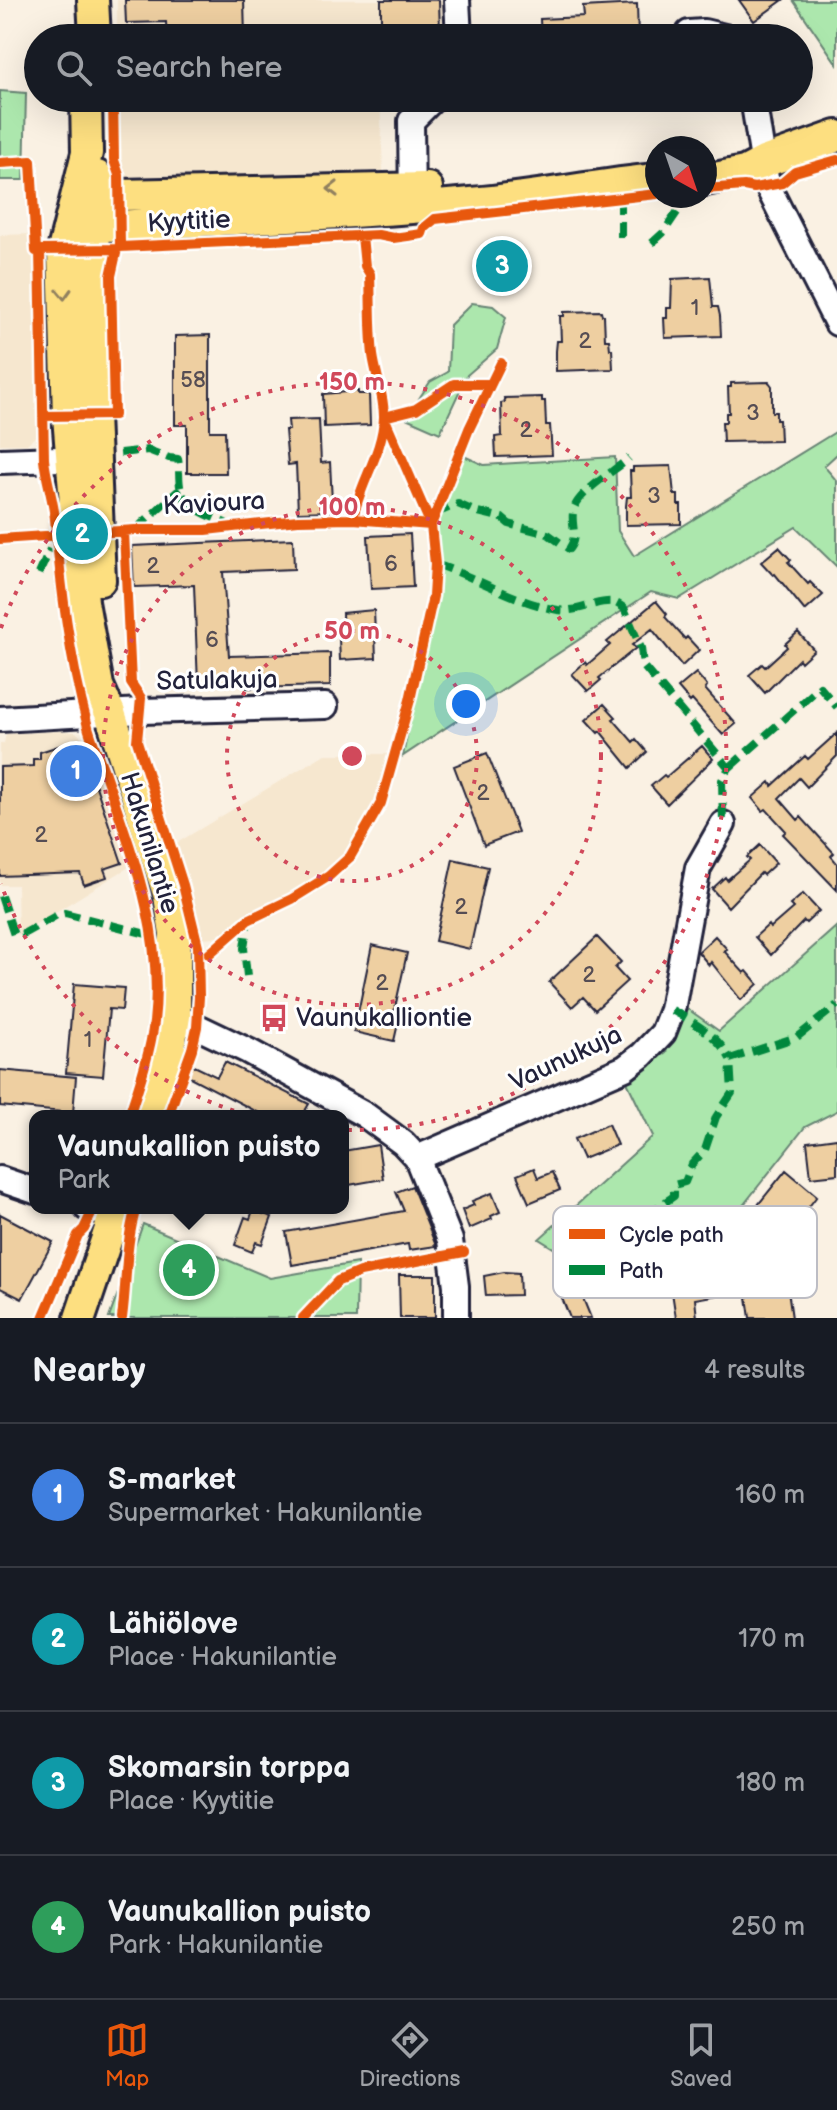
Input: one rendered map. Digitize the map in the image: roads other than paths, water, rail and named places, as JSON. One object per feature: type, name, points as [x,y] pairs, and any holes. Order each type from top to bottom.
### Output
[{"type":"main road","points":[[82,0],[83,24]]},
{"type":"main road","points":[[93,0],[94,24]]},
{"type":"main road","name":"Hakunilantie","points":[[86,112],[88,213]]},
{"type":"main road","name":"Hakunilantie","points":[[95,112],[88,213],[63,250],[82,458],[83,602],[98,686],[110,713],[169,896],[177,960],[175,1016],[165,1076],[152,1110]]},
{"type":"main road","points":[[717,178],[745,172],[837,136]]},
{"type":"main road","points":[[717,163],[764,162]]},
{"type":"main road","name":"Kyytitie","points":[[88,213],[412,199],[543,182],[590,186],[645,180]]},
{"type":"main road","points":[[80,1318],[105,1214]]},
{"type":"street","points":[[457,0],[458,24]]},
{"type":"street","points":[[412,199],[411,121],[420,112]]},
{"type":"street","points":[[755,112],[767,185],[837,323]]},
{"type":"street","points":[[0,461],[82,458]]},
{"type":"street","name":"Satulakuja","points":[[0,719],[325,706]]},
{"type":"street","name":"Vaunukuja","points":[[417,1158],[625,1068],[663,1033],[672,1010],[698,868],[723,824]]},
{"type":"street","points":[[175,1016],[248,1051],[365,1115],[403,1143],[417,1158],[450,1240],[456,1286],[456,1318]]},
{"type":"street","points":[[0,1179],[29,1189]]},
{"type":"place","name":"Skomarsin torppa","points":[[502,266]]},
{"type":"place","name":"Lähiölove","points":[[82,534]]},
{"type":"place","name":"S-market","points":[[76,771]]},
{"type":"place","name":"Vaunukalliontie","points":[[274,1018]]},
{"type":"place","name":"Vaunukallion puisto","points":[[189,1270]]}]
